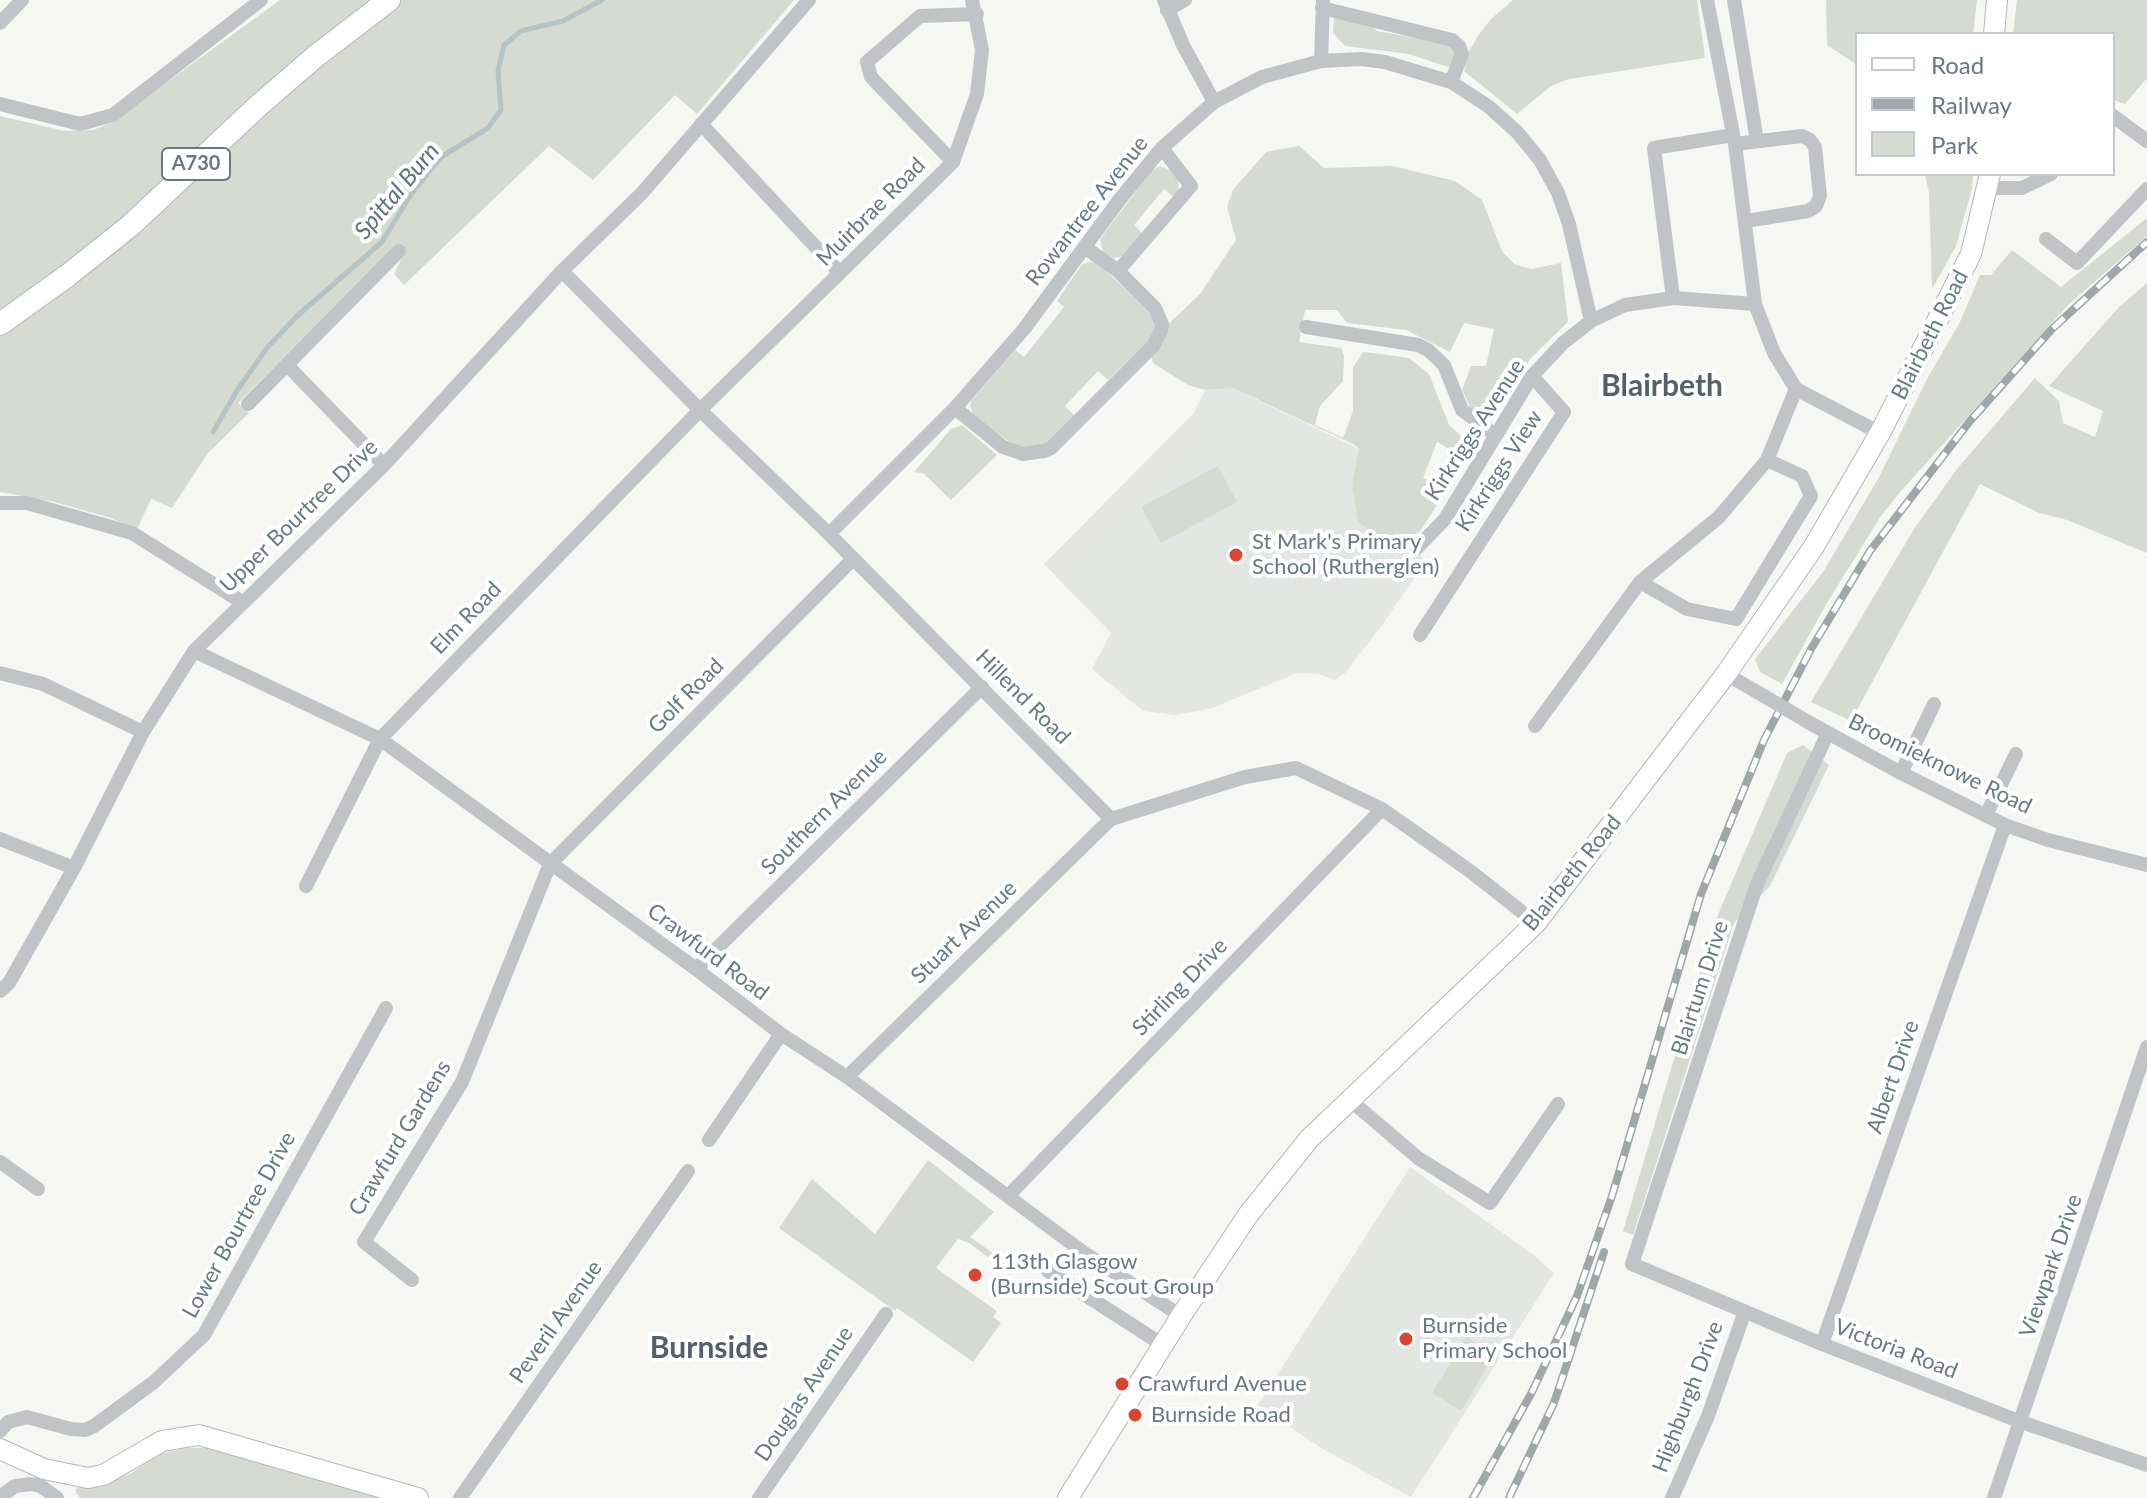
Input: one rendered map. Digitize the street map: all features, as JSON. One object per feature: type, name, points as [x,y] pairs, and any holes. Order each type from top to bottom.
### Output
[{"type":"main road","name":"A730","points":[[0,324],[131,225],[258,106],[389,0]]},
{"type":"main road","points":[[1994,32],[1997,0]]},
{"type":"main road","name":"Blairbeth Road","points":[[1068,1498],[1248,1215],[1309,1139],[1536,923],[1726,674],[1813,548],[1880,433],[1971,254],[1989,181]]},
{"type":"main road","points":[[0,1449],[44,1469],[88,1478],[103,1475],[162,1441],[199,1435],[418,1498]]},
{"type":"street","points":[[0,23],[22,0]]},
{"type":"street","points":[[0,104],[80,124],[113,115],[261,0]]},
{"type":"street","name":"Upper Bourtree Drive","points":[[0,991],[9,983],[74,868],[143,732],[194,651],[384,465],[562,271],[642,193],[809,0]]},
{"type":"street","points":[[1185,0],[1166,5],[1183,45],[1214,102]]},
{"type":"street","points":[[1707,0],[1734,140],[1755,304],[1774,353],[1796,389],[1880,433]]},
{"type":"street","points":[[1734,0],[1757,141]]},
{"type":"street","points":[[1321,61],[1322,4],[1452,40],[1462,54],[1451,82]]},
{"type":"street","points":[[953,162],[871,77],[867,62],[920,16],[974,7]]},
{"type":"street","name":"Muirbrae Road","points":[[700,410],[953,162],[977,94],[982,50],[974,7]]},
{"type":"street","name":"Rowantree Avenue","points":[[829,534],[955,408],[1024,329],[1162,148],[1214,102],[1262,77],[1321,61],[1361,59],[1385,62],[1451,82],[1488,106],[1517,132],[1540,160],[1558,193],[1569,224],[1591,321]]},
{"type":"street","points":[[2116,116],[2147,141]]},
{"type":"street","points":[[701,124],[840,273]]},
{"type":"street","points":[[1673,298],[1654,148],[1802,136],[1810,140],[1815,147],[1820,196],[1816,206],[1808,211],[1746,221]]},
{"type":"street","points":[[1118,271],[1191,186],[1162,148]]},
{"type":"street","name":"Blairbeth Road","points":[[1989,181],[2022,188],[2047,176]]},
{"type":"street","points":[[2046,239],[2077,263],[2147,189]]},
{"type":"street","points":[[955,408],[1011,450],[1030,454],[1051,448],[1153,346],[1161,331],[1160,316],[1155,308],[1118,271],[1086,248]]},
{"type":"street","points":[[248,404],[399,251]]},
{"type":"street","name":"Hillend Road","points":[[562,271],[829,534],[1111,819]]},
{"type":"street","name":"Kirkriggs Avenue","points":[[1416,549],[1445,519],[1532,376],[1563,343],[1591,321],[1625,305],[1673,298],[1755,304]]},
{"type":"street","points":[[1306,327],[1418,345],[1428,350],[1444,365],[1462,410],[1495,435]]},
{"type":"street","points":[[287,365],[384,465]]},
{"type":"street","name":"Kirkriggs View","points":[[1420,635],[1564,412],[1532,376]]},
{"type":"street","points":[[1535,726],[1640,582],[1719,517],[1767,460],[1796,389]]},
{"type":"street","name":"Elm Road","points":[[306,886],[380,739],[700,410]]},
{"type":"street","points":[[1640,582],[1687,609],[1736,619],[1811,496],[1802,476],[1767,460]]},
{"type":"street","points":[[0,503],[27,503],[132,533],[242,602]]},
{"type":"street","name":"Golf Road","points":[[550,864],[853,559]]},
{"type":"street","name":"Crawfurd Road","points":[[194,651],[380,739],[781,1034],[847,1077],[1009,1195],[1083,1252],[1181,1316]]},
{"type":"street","points":[[0,673],[43,684],[143,732]]},
{"type":"street","name":"Broomieknowe Road","points":[[1726,674],[1901,773],[2005,825],[2048,840],[2145,859]]},
{"type":"street","name":"Southern Avenue","points":[[696,969],[982,687]]},
{"type":"street","points":[[1901,773],[1934,704]]},
{"type":"street","name":"Blairtum Drive","points":[[1632,1264],[1757,884],[1828,733]]},
{"type":"street","points":[[1986,815],[2016,754]]},
{"type":"street","points":[[1111,819],[1245,777],[1296,768],[1382,809],[1470,871],[1536,923]]},
{"type":"street","name":"Stirling Drive","points":[[1009,1195],[1382,809]]},
{"type":"street","name":"Stuart Avenue","points":[[847,1077],[1111,819]]},
{"type":"street","name":"Albert Drive","points":[[1822,1344],[2005,825]]},
{"type":"street","points":[[0,839],[74,868]]},
{"type":"street","name":"Crawfurd Gardens","points":[[412,1280],[364,1242],[462,1082],[550,864]]},
{"type":"street","name":"Lower Bourtree Drive","points":[[0,1431],[8,1422],[27,1417],[71,1429],[85,1430],[94,1426],[154,1382],[204,1335],[386,1008]]},
{"type":"street","points":[[709,1140],[781,1034]]},
{"type":"street","name":"Viewpark Drive","points":[[1994,1498],[2147,1047]]},
{"type":"street","points":[[1350,1100],[1418,1158],[1490,1203],[1558,1104]]},
{"type":"street","points":[[0,1162],[38,1189]]},
{"type":"street","name":"Peveril Avenue","points":[[460,1498],[688,1171]]},
{"type":"street","name":"Victoria Road","points":[[1632,1264],[1822,1344],[2021,1422],[2147,1465]]},
{"type":"street","points":[[1048,1271],[1163,1345]]},
{"type":"street","name":"Highburgh Drive","points":[[1672,1498],[1708,1416],[1745,1311]]},
{"type":"street","name":"Douglas Avenue","points":[[759,1498],[886,1314]]},
{"type":"street","points":[[0,1497],[15,1486],[31,1484],[41,1486],[57,1498]]},
{"type":"shaded area","name":"St Mark's Primary School (Rutherglen)","points":[[1233,388],[1359,449],[1396,544],[1412,543],[1425,562],[1382,625],[1345,673],[1335,680],[1318,674],[1297,673],[1212,708],[1176,715],[1143,711],[1092,669],[1111,633],[1044,564],[1194,413],[1205,390]]},
{"type":"shaded area","name":"Burnside Primary School","points":[[1410,1167],[1531,1253],[1554,1273],[1411,1497],[1321,1448],[1258,1405]]},
{"type":"green space","points":[[280,0],[794,0],[697,114],[675,95],[593,180],[549,146],[404,285],[394,274],[403,256],[396,246],[238,403],[249,413],[208,453],[172,508],[151,499],[137,529],[108,517],[54,502],[0,492],[0,116],[65,131],[93,130],[111,123]]},
{"type":"green space","points":[[1513,0],[1697,0],[1705,58],[1569,79],[1551,86],[1517,114],[1464,71],[1468,53],[1480,33]]},
{"type":"green space","points":[[1826,0],[1977,0],[1973,32],[1855,32],[1855,64],[1827,45]]},
{"type":"green space","points":[[2017,0],[2147,0],[2147,78],[2125,104],[2115,101],[2115,32],[2013,32]]},
{"type":"green space","points":[[1334,18],[1371,25],[1377,31],[1443,43],[1454,50],[1452,64],[1448,67],[1409,54],[1345,46],[1333,33]]},
{"type":"green space","points":[[1299,146],[1324,168],[1392,166],[1455,181],[1482,200],[1502,251],[1514,264],[1531,269],[1561,263],[1568,322],[1530,359],[1501,404],[1488,415],[1480,417],[1473,413],[1462,390],[1471,366],[1486,366],[1494,329],[1464,323],[1450,352],[1406,330],[1347,323],[1337,310],[1305,310],[1299,342],[1341,348],[1344,356],[1343,381],[1320,406],[1315,425],[1343,438],[1353,411],[1353,367],[1363,352],[1382,354],[1409,358],[1429,374],[1449,425],[1468,442],[1465,458],[1437,442],[1423,478],[1448,488],[1421,530],[1400,544],[1378,537],[1358,521],[1352,485],[1359,449],[1353,444],[1233,388],[1205,390],[1188,385],[1153,363],[1151,354],[1161,331],[1200,294],[1236,240],[1227,207],[1233,190],[1266,152]]},
{"type":"green space","points":[[1160,166],[1170,170],[1178,179],[1179,190],[1174,197],[1164,189],[1134,225],[1142,233],[1122,256],[1111,259],[1103,253],[1100,239],[1151,171]]},
{"type":"green space","points":[[1925,176],[1973,176],[1956,246],[1932,289],[1929,193]]},
{"type":"green space","points":[[2147,218],[2147,236],[2068,305],[1881,516],[1782,684],[1760,672],[1755,659],[1823,572],[1878,479],[1927,379],[1960,322],[1980,275],[1991,275],[2012,250],[2061,287]]},
{"type":"green space","points":[[1097,263],[1153,314],[1155,327],[1152,338],[1108,380],[1098,371],[1065,406],[1074,415],[1044,445],[1031,448],[1015,446],[974,416],[971,401],[1015,350],[1024,357],[1064,307],[1057,301],[1078,270],[1083,264]]},
{"type":"green space","points":[[2147,283],[2147,553],[2067,520],[2039,513],[1980,484],[1851,721],[1811,702],[1914,529],[1957,469],[2035,378],[2059,401],[2063,423],[2095,437],[2103,411],[2049,386],[2119,307]]},
{"type":"green space","points":[[962,425],[997,455],[951,500],[923,473],[914,472],[951,429]]},
{"type":"green space","points":[[1218,466],[1237,502],[1161,543],[1141,507]]},
{"type":"green space","points":[[1803,745],[1829,765],[1770,886],[1734,923],[1633,1235],[1623,1231],[1714,924],[1787,753]]},
{"type":"green space","points":[[928,1160],[994,1212],[970,1237],[1003,1260],[1005,1258],[1021,1268],[1019,1271],[1006,1262],[1003,1268],[969,1243],[958,1239],[936,1268],[997,1311],[993,1317],[1001,1323],[973,1362],[779,1228],[812,1179],[875,1234]]},
{"type":"green space","points":[[1466,1337],[1495,1354],[1461,1411],[1432,1393]]},
{"type":"green space","points":[[184,1448],[208,1448],[382,1498],[79,1498],[75,1489],[130,1474],[156,1455]]},
{"type":"waterway","name":"Spittal Burn","points":[[213,432],[267,348],[297,316],[382,242],[412,193],[441,157],[488,128],[501,110],[498,71],[504,45],[521,31],[563,21],[602,0]]},
{"type":"railway","points":[[1473,1498],[1532,1392],[1577,1296],[1612,1196],[1701,894],[1764,740],[1811,649],[1870,551],[1970,421],[2052,329],[2147,242]]},
{"type":"railway","points":[[1509,1498],[1554,1403],[1604,1252]]},
{"type":"place","name":"St Mark's Primary School (Rutherglen)","points":[[1236,555]]},
{"type":"place","name":"113th Glasgow (Burnside) Scout Group","points":[[975,1275]]},
{"type":"place","name":"Burnside Primary School","points":[[1406,1339]]},
{"type":"place","name":"Crawfurd Avenue","points":[[1122,1384]]},
{"type":"place","name":"Burnside Road","points":[[1135,1415]]},
{"type":"district","name":"Blairbeth","points":[[1662,386]]},
{"type":"district","name":"Burnside","points":[[709,1348]]}]
